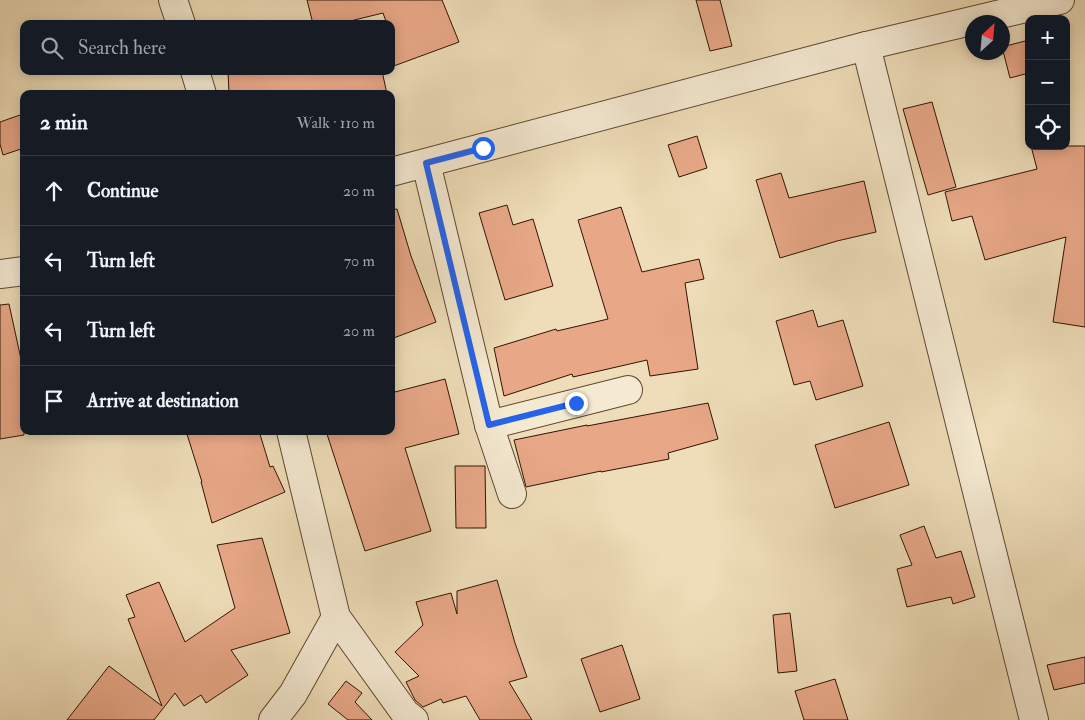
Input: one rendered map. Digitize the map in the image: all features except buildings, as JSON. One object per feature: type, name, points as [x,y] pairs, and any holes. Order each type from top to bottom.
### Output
[{"type":"street","points":[[173,0],[179,20]]},
{"type":"street","points":[[395,171],[866,46],[1060,0]]},
{"type":"street","points":[[866,46],[1034,720]]},
{"type":"street","points":[[196,75],[201,90]]},
{"type":"street","points":[[426,163],[489,425],[512,494]]},
{"type":"street","points":[[0,274],[20,272]]},
{"type":"street","points":[[489,425],[628,390]]},
{"type":"street","points":[[292,435],[336,617],[405,713],[414,720]]},
{"type":"street","points":[[273,720],[293,694],[336,617]]},
{"type":"route","points":[[483,148],[426,163],[489,425],[576,403]]}]
